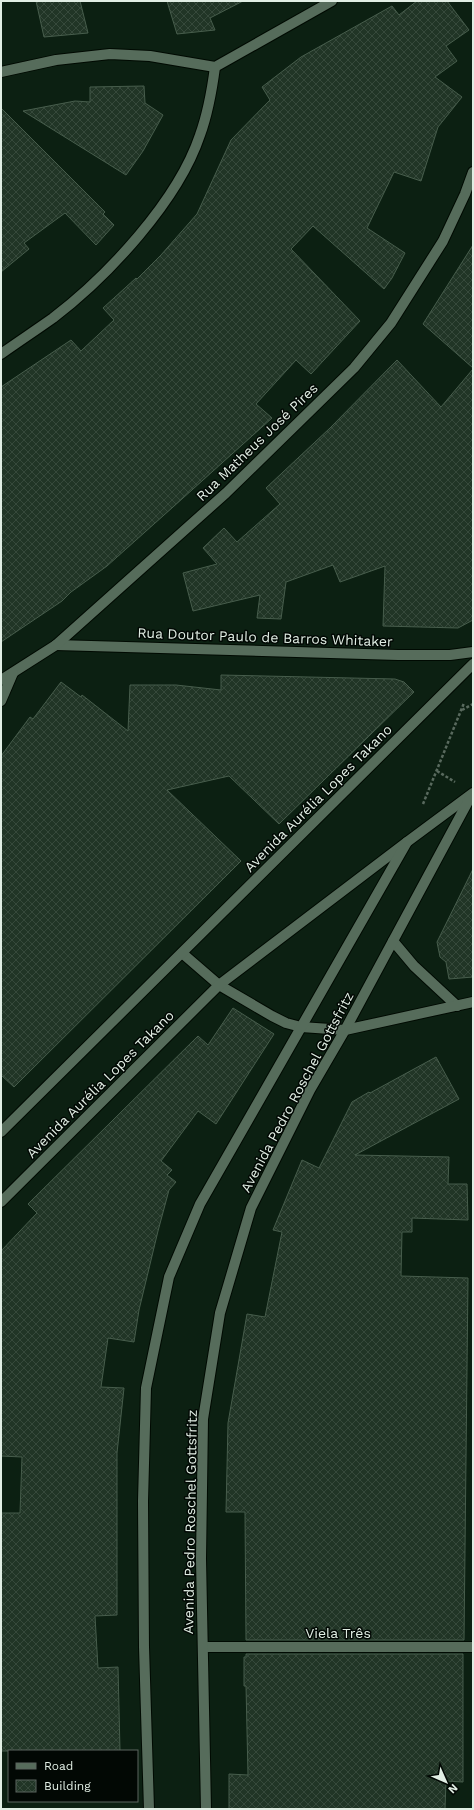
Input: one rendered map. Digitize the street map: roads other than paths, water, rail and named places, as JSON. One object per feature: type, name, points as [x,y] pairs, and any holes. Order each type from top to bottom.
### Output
[{"type":"street","points":[[1,72],[56,60],[110,54],[150,56],[215,67],[332,1]]},
{"type":"street","points":[[1,354],[54,317],[88,288],[122,255],[165,202],[185,170],[200,136],[210,102],[215,67]]},
{"type":"street","name":"Rua Matheus José Pires","points":[[1,680],[56,645],[226,493],[354,368],[391,323],[444,241],[466,194],[473,172]]},
{"type":"street","name":"Rua Doutor Paulo de Barros Whitaker","points":[[56,645],[405,656],[450,655],[473,652]]},
{"type":"street","name":"Avenida Aurélia Lopes Takano","points":[[1,1132],[473,664]]},
{"type":"street","points":[[1,701],[13,673]]},
{"type":"street","name":"Avenida Aurélia Lopes Takano","points":[[1,1202],[219,985],[473,793]]},
{"type":"street","name":"Avenida Pedro Roschel Gottsfritz","points":[[206,1809],[201,1559],[203,1420],[220,1313],[251,1208],[310,1090],[345,1030],[473,793]]},
{"type":"street","name":"Avenida Pedro Roschel Gottsfritz","points":[[149,1809],[144,1647],[143,1501],[146,1388],[169,1278],[200,1204],[407,842]]},
{"type":"street","points":[[393,941],[428,981],[457,1006]]},
{"type":"street","points":[[182,953],[219,985],[272,1016],[286,1023],[301,1027],[345,1030],[473,1002]]},
{"type":"street","name":"Viela Três","points":[[203,1648],[473,1647]]}]
